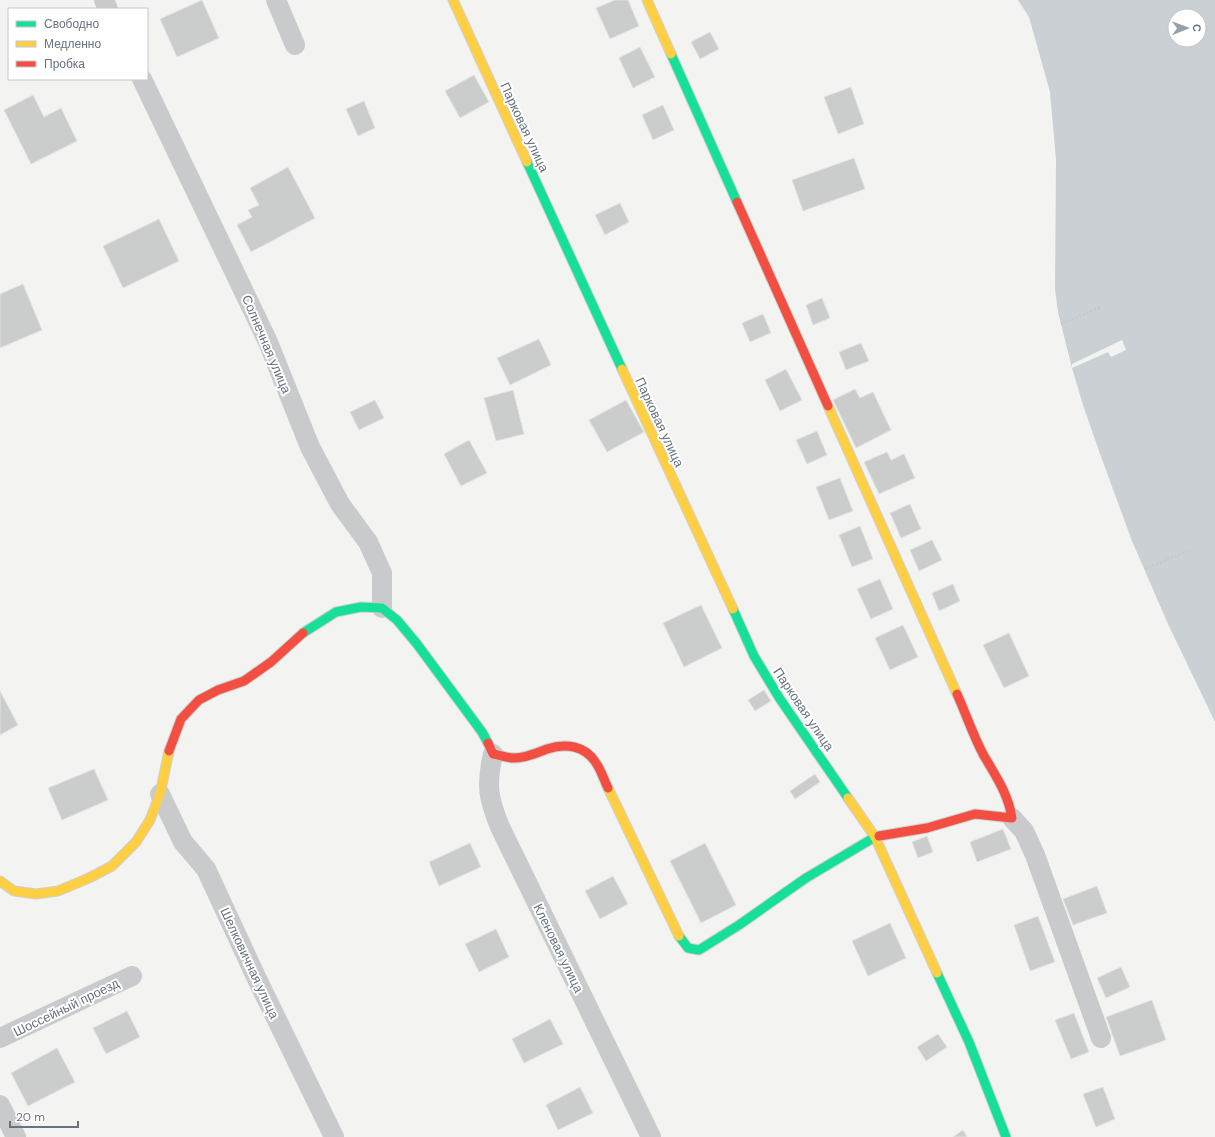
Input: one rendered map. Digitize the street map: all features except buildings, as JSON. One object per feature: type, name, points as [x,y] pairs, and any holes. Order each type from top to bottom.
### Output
[{"type":"street","points":[[276,0],[295,44]]},
{"type":"street","name":"Парковая улица","points":[[453,0],[754,656],[780,699],[875,837],[969,1042],[1006,1137]]},
{"type":"street","points":[[647,0],[980,746],[1006,792],[1011,807],[1012,818]]},
{"type":"street","name":"Солнечная улица","points":[[142,80],[268,342],[310,447],[340,504],[368,542],[382,572],[382,608]]},
{"type":"street","points":[[0,881],[14,891],[36,894],[58,891],[89,878],[112,866],[136,842],[150,820],[160,794],[169,751],[181,719],[199,700],[218,690],[244,682],[271,662],[308,629],[336,612],[361,607],[382,608],[397,620],[417,644],[482,732],[493,754],[514,758],[534,754],[555,746],[572,745],[584,751],[596,762],[681,940],[688,948],[699,950],[739,925],[806,878],[875,837],[927,828],[975,814],[1012,818],[1024,830],[1036,855],[1101,1038]]},
{"type":"street","name":"Кленовая улица","points":[[493,754],[490,768],[489,788],[491,805],[500,827],[651,1137]]},
{"type":"street","name":"Шелковичная улица","points":[[160,794],[183,842],[206,869],[257,979],[334,1137]]},
{"type":"street","name":"Шоссейный проезд","points":[[0,1038],[132,976]]},
{"type":"street","points":[[0,1105],[16,1137]]},
{"type":"path","points":[[1061,324],[1102,307]]},
{"type":"path","points":[[1145,569],[1190,550]]},
{"type":"shaded area","points":[[1018,0],[1215,0],[1215,722],[1168,624],[1132,541],[1083,405],[1072,368],[1058,312],[1055,289],[1056,160],[1050,92],[1029,17]]},
{"type":"pier","points":[[1122,340],[1126,350],[1111,357],[1108,352],[1072,368],[1072,364]]},
{"type":"traffic: fast","points":[[671,54],[737,202]]},
{"type":"traffic: fast","points":[[527,162],[622,369]]},
{"type":"traffic: fast","points":[[303,633],[336,612],[361,607],[382,608],[397,620],[417,644],[482,732],[488,743]]},
{"type":"traffic: fast","points":[[733,609],[754,656],[780,699],[848,798]]},
{"type":"traffic: fast","points":[[679,936],[688,948],[699,950],[739,925],[806,878],[879,836]]},
{"type":"traffic: fast","points":[[937,973],[969,1042],[1006,1137]]},
{"type":"traffic: slow","points":[[453,0],[527,162]]},
{"type":"traffic: slow","points":[[647,0],[671,54]]},
{"type":"traffic: slow","points":[[622,369],[733,609]]},
{"type":"traffic: slow","points":[[828,406],[957,694]]},
{"type":"traffic: slow","points":[[0,881],[14,891],[36,894],[58,891],[89,878],[112,866],[136,842],[150,820],[160,794],[169,751]]},
{"type":"traffic: slow","points":[[608,788],[679,936]]},
{"type":"traffic: slow","points":[[848,798],[875,837],[937,973]]},
{"type":"traffic: jam","points":[[737,202],[828,406]]},
{"type":"traffic: jam","points":[[169,751],[181,719],[199,700],[218,690],[244,681],[271,662],[303,633]]},
{"type":"traffic: jam","points":[[879,836],[927,828],[975,814],[1012,818],[1004,792],[979,747],[957,694]]},
{"type":"traffic: jam","points":[[488,743],[493,754],[511,758],[527,756],[561,746],[580,749],[586,752],[596,763],[608,788]]}]
